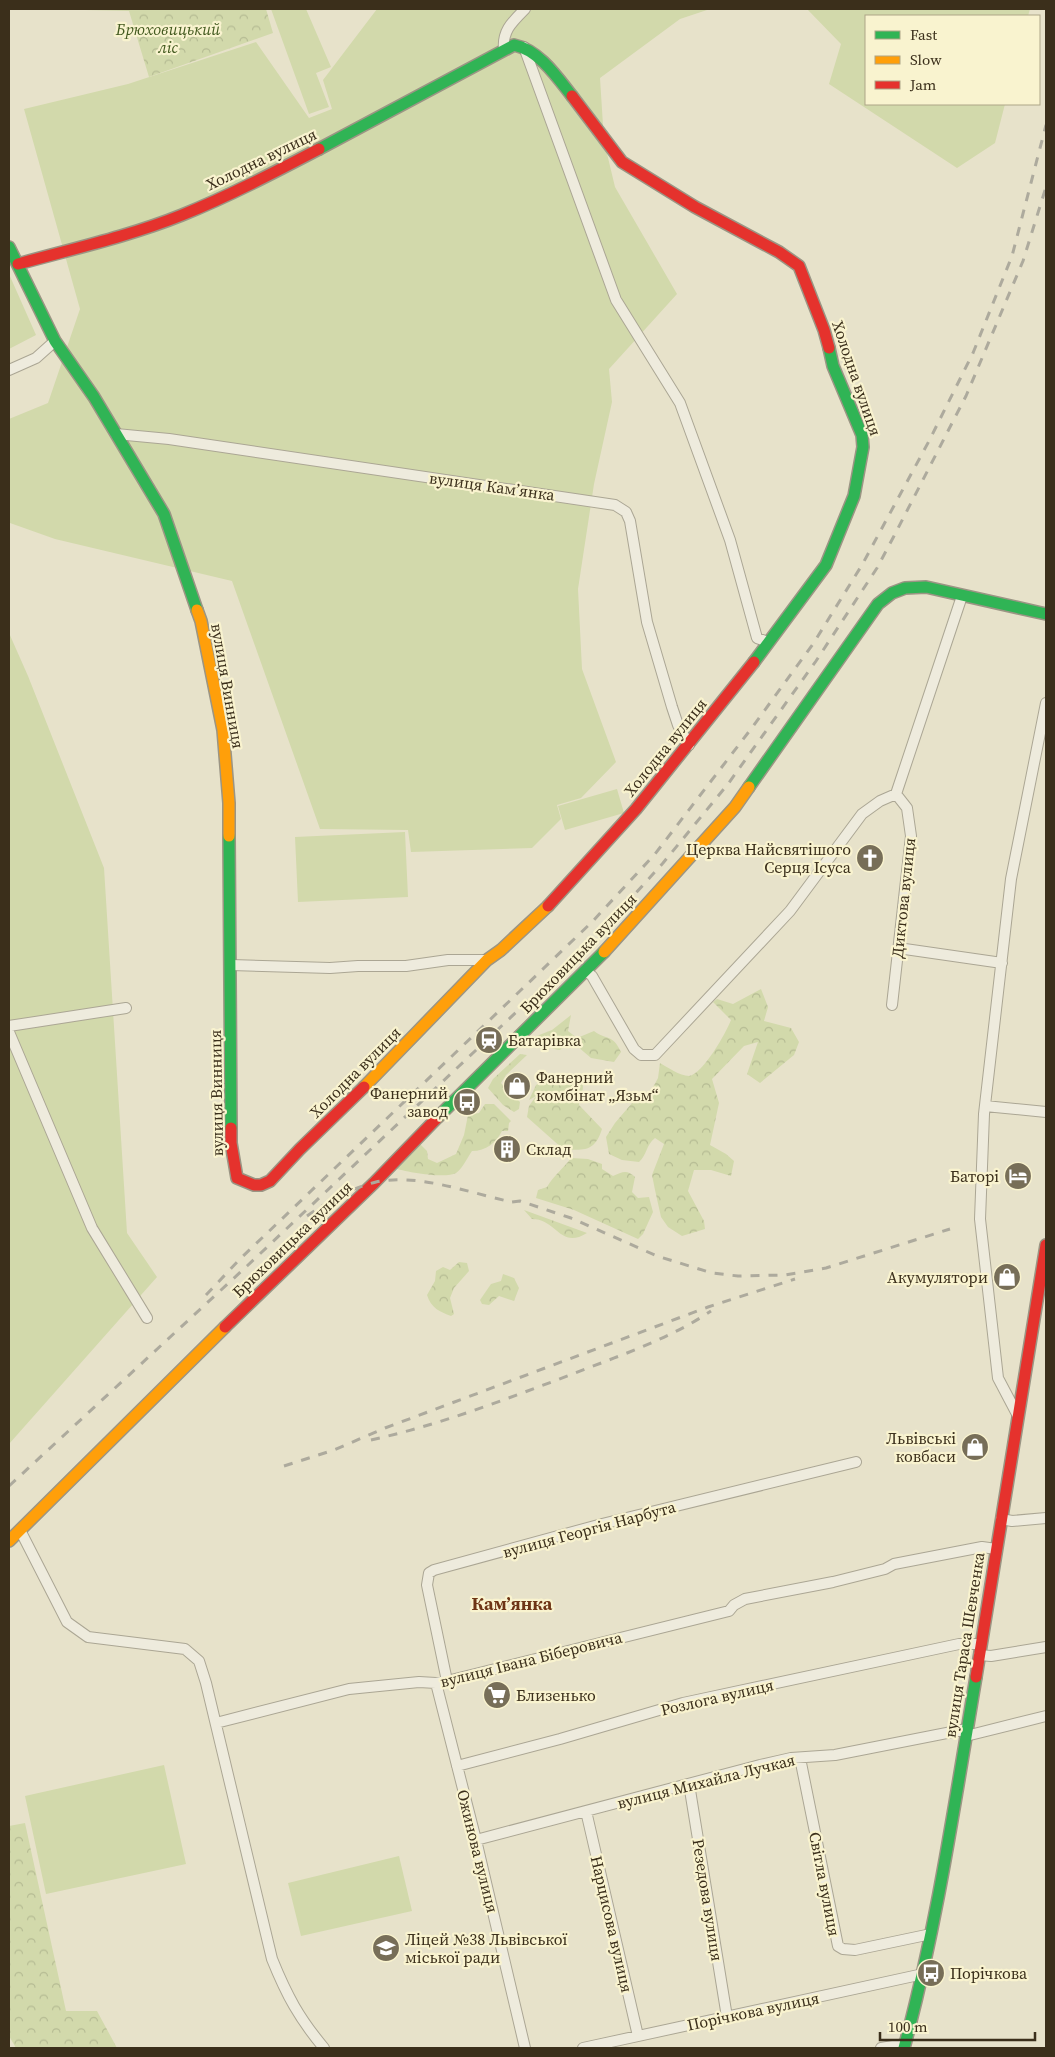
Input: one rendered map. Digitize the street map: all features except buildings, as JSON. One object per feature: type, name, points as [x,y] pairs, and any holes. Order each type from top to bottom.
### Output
[{"type":"street","points":[[504,50],[503,39],[508,26],[525,9]]},
{"type":"street","name":"Холодна вулиця","points":[[18,264],[91,244],[182,214],[285,166],[514,45],[524,47],[560,80],[622,162],[694,207],[779,252],[799,266],[824,330],[833,366],[863,442],[854,496],[826,565],[752,665],[636,809],[551,903],[508,944],[487,960],[330,1121],[292,1157],[273,1179],[260,1186],[244,1183],[236,1178]]},
{"type":"street","points":[[524,47],[616,300],[680,404],[730,540],[757,638],[768,642]]},
{"type":"street","name":"вулиця Винниця","points":[[9,247],[55,341],[94,397],[164,514],[201,621],[214,676],[223,730],[229,803],[231,1144],[236,1178]]},
{"type":"street","points":[[9,370],[36,358],[55,341]]},
{"type":"street","name":"вулиця Камʼянка","points":[[116,434],[169,439],[614,505],[626,512],[630,521],[647,622],[672,706],[681,732],[689,745]]},
{"type":"street","name":"Брюховицька вулиця","points":[[9,1541],[308,1245],[374,1183],[586,971],[736,807],[878,604],[892,593],[905,588],[926,587],[1046,614]]},
{"type":"street","points":[[586,971],[592,976],[634,1049],[641,1055],[655,1055],[790,911],[862,814],[880,801],[896,794],[962,596]]},
{"type":"street","points":[[1018,1416],[998,1378],[980,1219],[985,1106],[1012,879],[1046,702]]},
{"type":"street","name":"Диктова вулиця","points":[[892,1005],[911,836],[907,808],[896,794]]},
{"type":"street","points":[[898,948],[1002,963]]},
{"type":"street","points":[[231,965],[330,968],[406,966],[448,960],[487,960]]},
{"type":"street","points":[[9,1026],[126,1008]]},
{"type":"street","points":[[9,1032],[92,1228],[147,1318]]},
{"type":"street","points":[[985,1106],[1046,1112]]},
{"type":"street","name":"вулиця Тараса Шевченка","points":[[905,2046],[931,1934],[1046,1245]]},
{"type":"street","name":"вулиця Георгія Нарбута","points":[[447,1681],[427,1585],[429,1573],[434,1570],[602,1524],[856,1462]]},
{"type":"street","points":[[1001,1519],[1012,1521],[1046,1518]]},
{"type":"street","points":[[20,1530],[67,1622],[88,1637],[185,1649],[199,1661],[216,1722],[272,1959],[296,2012],[324,2048]]},
{"type":"street","name":"вулиця Івана Біберовича","points":[[216,1722],[349,1689],[447,1681],[729,1612],[734,1605],[745,1599],[833,1582],[894,1564],[982,1547],[996,1549]]},
{"type":"street","name":"Розлога вулиця","points":[[457,1766],[683,1703],[959,1644],[980,1649],[990,1656],[1046,1647]]},
{"type":"street","name":"Ожинова вулиця","points":[[436,1683],[526,2048]]},
{"type":"street","name":"вулиця Михайла Лучкая","points":[[476,1840],[760,1764],[835,1755],[1046,1716]]},
{"type":"street","name":"Світла вулиця","points":[[800,1758],[838,1946],[843,1949],[855,1950],[931,1934]]},
{"type":"street","name":"Резедова вулиця","points":[[690,1784],[727,2017]]},
{"type":"street","name":"Нарцисова вулиця","points":[[586,1811],[638,2036]]},
{"type":"street","name":"Порічкова вулиця","points":[[583,2048],[923,1974]]},
{"type":"street","points":[[881,2048],[905,2046]]},
{"type":"green space","name":"Брюховицький ліс","points":[[40,9],[266,9],[273,33],[149,77],[129,11]]},
{"type":"green space","points":[[271,9],[306,9],[331,67],[316,73],[329,107],[309,114]]},
{"type":"green space","points":[[377,9],[710,9],[680,19],[600,78],[604,141],[615,187],[677,294],[609,369],[612,402],[594,484],[578,589],[582,669],[616,762],[581,798],[557,805],[561,819],[532,848],[411,852],[408,830],[320,829],[232,581],[55,539],[9,521],[9,419],[48,403],[80,309],[24,109],[128,84],[256,42],[309,118],[332,109],[323,80]]},
{"type":"green space","points":[[807,9],[1030,9],[1028,15],[865,15],[865,105],[1005,105],[995,143],[957,168],[829,84],[841,44]]},
{"type":"green space","points":[[9,274],[36,335],[9,349]]},
{"type":"green space","points":[[9,633],[104,868],[127,1233],[157,1277],[9,1444]]},
{"type":"green space","points":[[617,789],[624,813],[565,830],[558,806]]},
{"type":"green space","points":[[405,832],[408,897],[298,902],[295,837]]},
{"type":"green space","points":[[761,989],[768,1007],[764,1021],[791,1028],[799,1042],[794,1055],[760,1083],[747,1074],[758,1042],[744,1046],[712,1079],[719,1103],[710,1145],[734,1161],[731,1176],[711,1170],[694,1170],[688,1191],[704,1221],[705,1229],[682,1236],[668,1227],[661,1217],[652,1175],[664,1144],[655,1138],[639,1162],[622,1160],[609,1154],[606,1137],[615,1123],[638,1096],[650,1093],[658,1078],[660,1063],[678,1073],[689,1076],[695,1074],[707,1061],[731,1020],[713,1002],[717,999],[733,1004]]},
{"type":"green space","points":[[571,1015],[568,1031],[577,1038],[594,1031],[615,1042],[621,1052],[614,1062],[591,1058],[577,1046],[568,1042],[560,1050],[539,1045],[535,1046],[532,1043],[534,1037],[552,1030]]},
{"type":"green space","points":[[520,1054],[527,1055],[506,1075],[501,1083],[520,1102],[519,1109],[514,1112],[503,1105],[488,1088],[493,1079]]},
{"type":"green space","points":[[554,1074],[564,1077],[574,1074],[583,1085],[579,1105],[602,1129],[596,1142],[588,1148],[577,1150],[563,1149],[527,1117],[529,1106],[536,1096],[529,1100],[536,1085]]},
{"type":"green space","points":[[485,1104],[494,1104],[511,1121],[508,1131],[502,1131],[494,1143],[486,1148],[472,1151],[463,1166],[456,1173],[451,1175],[435,1175],[394,1168],[420,1144],[427,1151],[428,1159],[437,1163],[456,1154],[464,1135],[468,1115],[479,1113]]},
{"type":"green space","points":[[571,1158],[588,1159],[602,1164],[602,1169],[613,1176],[627,1172],[635,1177],[632,1192],[638,1198],[649,1197],[653,1212],[643,1234],[638,1239],[574,1210],[536,1198],[538,1190],[547,1187]]},
{"type":"green space","points":[[524,1210],[587,1233],[571,1238],[564,1236],[540,1220],[532,1219]]},
{"type":"green space","points":[[459,1262],[467,1263],[469,1271],[454,1288],[450,1298],[454,1314],[451,1316],[436,1309],[427,1295],[435,1281],[436,1271],[443,1267],[450,1270]]},
{"type":"green space","points":[[503,1274],[514,1278],[519,1288],[514,1301],[499,1296],[489,1305],[482,1304],[480,1300],[491,1284],[501,1281]]},
{"type":"green space","points":[[164,1765],[186,1864],[46,1894],[25,1796]]},
{"type":"green space","points":[[25,1823],[66,2011],[97,2011],[117,2048],[16,2048],[9,2036],[9,1826]]},
{"type":"green space","points":[[399,1856],[412,1911],[301,1936],[288,1883]]},
{"type":"railway","points":[[206,1295],[240,1259],[592,922],[655,854],[751,729],[813,644],[862,565],[929,441],[973,353],[1012,256],[1046,125]]},
{"type":"railway","points":[[9,1486],[247,1266],[597,936],[663,863],[728,784],[816,661],[877,568],[966,396],[1023,261],[1046,187]]},
{"type":"railway","points":[[307,1216],[340,1196],[376,1182],[392,1180],[427,1182],[512,1202],[520,1201],[571,1218],[657,1256],[712,1273],[738,1276],[785,1275],[826,1268],[950,1229]]},
{"type":"railway","points":[[284,1466],[334,1450],[385,1428],[708,1307],[795,1279]]},
{"type":"railway","points":[[371,1440],[496,1403],[570,1375],[678,1331],[711,1311]]},
{"type":"traffic: fast","points":[[319,149],[514,45],[532,52],[547,65],[572,96]]},
{"type":"traffic: fast","points":[[9,247],[55,341],[94,397],[164,514],[197,610]]},
{"type":"traffic: fast","points":[[754,662],[826,565],[854,496],[863,447],[862,435],[833,366],[829,348]]},
{"type":"traffic: fast","points":[[749,787],[878,604],[892,593],[905,588],[926,587],[1046,614]]},
{"type":"traffic: fast","points":[[229,836],[231,1128]]},
{"type":"traffic: fast","points":[[438,1117],[604,952]]},
{"type":"traffic: fast","points":[[904,2048],[936,1910],[976,1677]]},
{"type":"traffic: slow","points":[[197,610],[201,621],[223,730],[229,803],[229,836]]},
{"type":"traffic: slow","points":[[604,952],[735,807],[749,787]]},
{"type":"traffic: slow","points":[[364,1087],[487,960],[501,950],[548,906]]},
{"type":"traffic: slow","points":[[9,1541],[225,1327]]},
{"type":"traffic: jam","points":[[572,96],[622,162],[695,207],[779,252],[799,266],[829,348]]},
{"type":"traffic: jam","points":[[18,264],[162,223],[234,192],[319,149]]},
{"type":"traffic: jam","points":[[548,906],[636,809],[754,662]]},
{"type":"traffic: jam","points":[[231,1128],[231,1143],[237,1178],[254,1185],[261,1185],[270,1181],[364,1087]]},
{"type":"traffic: jam","points":[[225,1327],[374,1183],[438,1117]]},
{"type":"traffic: jam","points":[[976,1677],[1046,1245]]},
{"type":"place","name":"Церква Найсвятішого Серця Ісуса","points":[[870,858]]},
{"type":"place","name":"Батарівка","points":[[489,1040]]},
{"type":"place","name":"Фанерний комбінат „Язьм“","points":[[517,1086]]},
{"type":"place","name":"Фанерний завод","points":[[467,1102]]},
{"type":"place","name":"Склад","points":[[507,1149]]},
{"type":"place","name":"Баторі","points":[[1018,1176]]},
{"type":"place","name":"Акумулятори","points":[[1007,1277]]},
{"type":"place","name":"Львівські ковбаси","points":[[975,1447]]},
{"type":"place","name":"Близенько","points":[[497,1695]]},
{"type":"place","name":"Ліцей №38 Львівської міської ради","points":[[386,1948]]},
{"type":"place","name":"Порічкова","points":[[931,1973]]},
{"type":"district","name":"Кам’янка","points":[[512,1604]]}]
